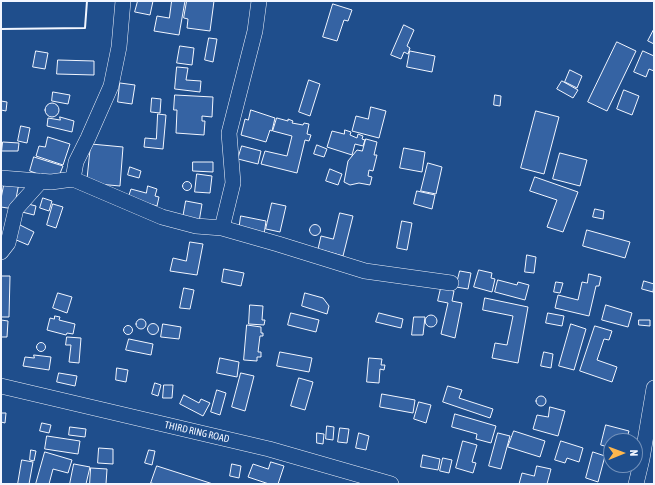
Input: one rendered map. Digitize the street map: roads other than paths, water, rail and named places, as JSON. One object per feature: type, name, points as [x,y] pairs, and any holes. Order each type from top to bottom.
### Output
[{"type":"street","points":[[73,179],[76,162],[111,86],[119,46],[123,1]]},
{"type":"street","points":[[222,228],[233,183],[229,133],[255,31],[259,1]]},
{"type":"street","points":[[1,178],[51,182],[73,179],[162,218],[196,226],[222,228],[365,271],[451,283]]},
{"type":"street","points":[[1,252],[8,243],[16,209],[41,181]]},
{"type":"street","name":"THIRD RING ROAD","points":[[1,386],[269,449],[391,484]]},
{"type":"street","points":[[636,484],[642,459],[654,388]]}]
